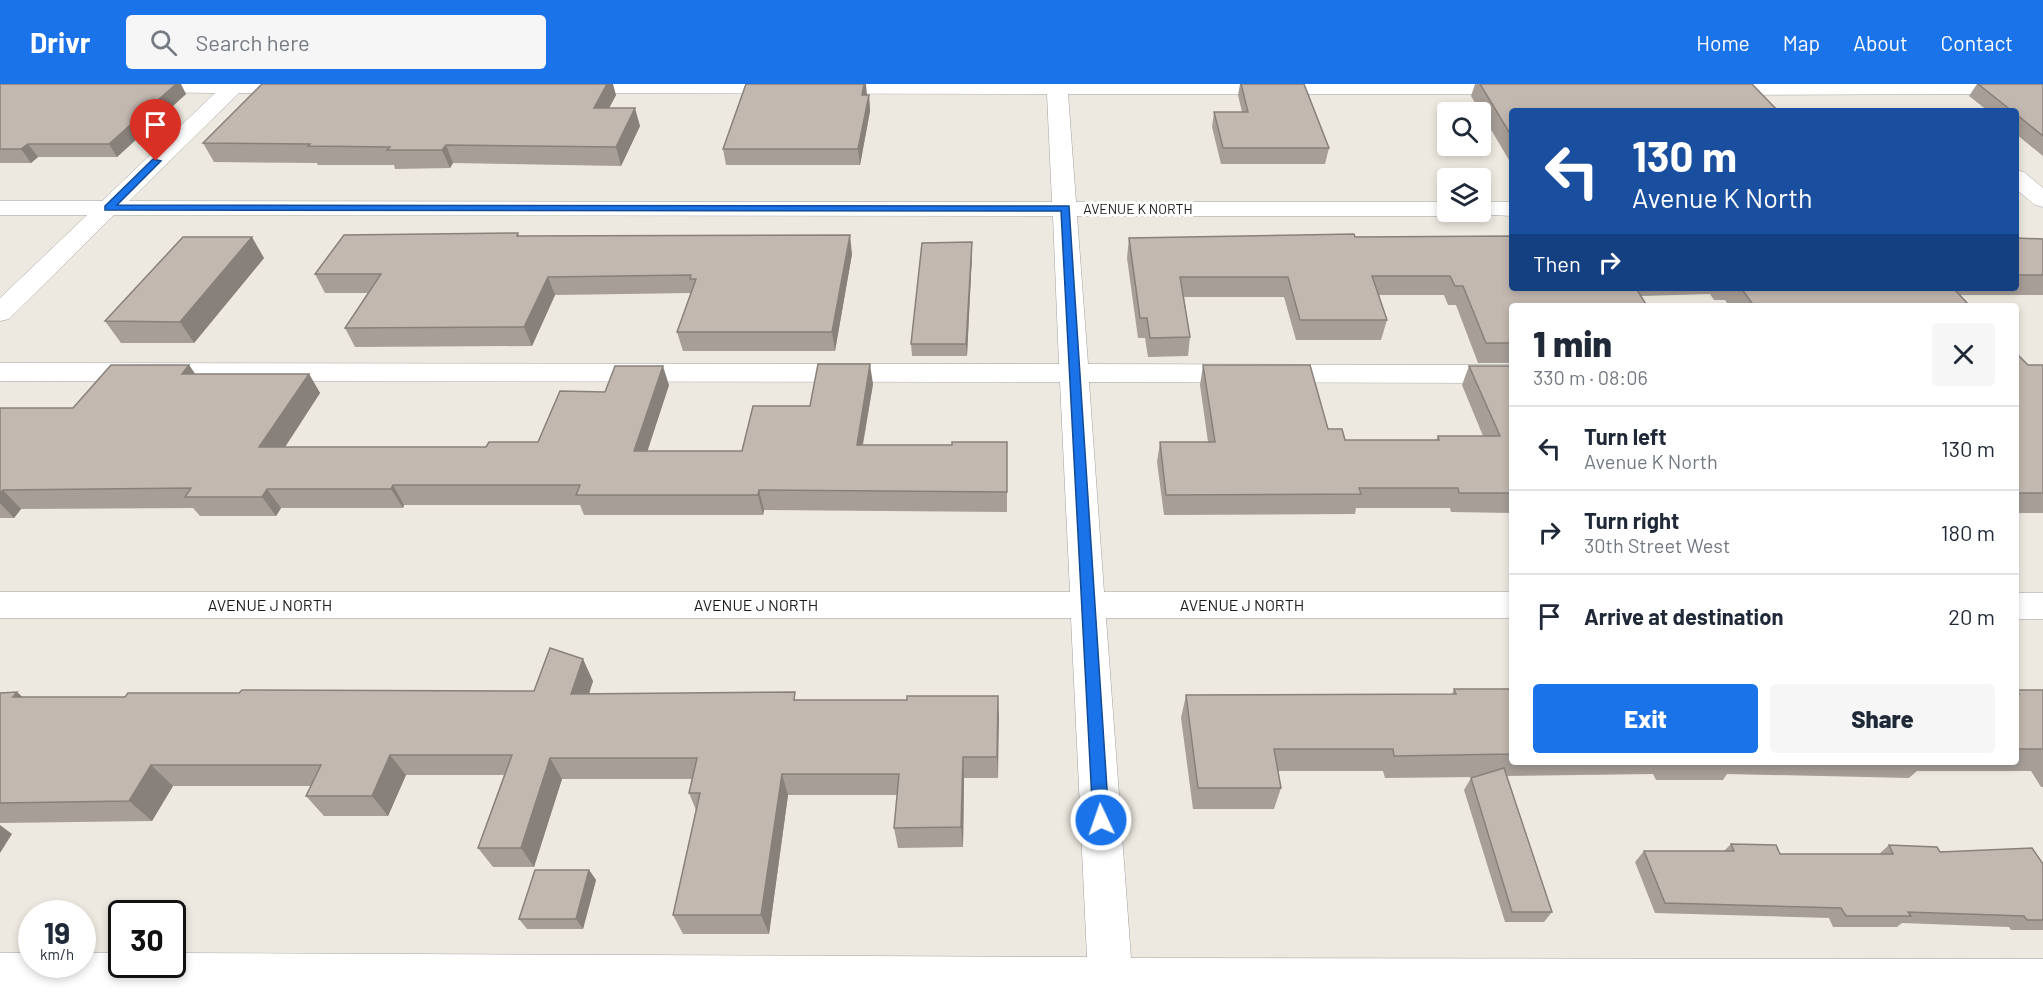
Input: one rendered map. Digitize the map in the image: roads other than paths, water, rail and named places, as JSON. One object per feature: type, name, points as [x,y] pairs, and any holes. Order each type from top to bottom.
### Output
[{"type":"street","points":[[0,313],[235,85]]},
{"type":"street","points":[[117,86],[318,87]]},
{"type":"street","points":[[1057,86],[1111,988]]},
{"type":"street","points":[[1907,86],[1933,108]]},
{"type":"street","points":[[1697,88],[1907,86],[2043,88]]},
{"type":"street","points":[[545,87],[1543,88]]},
{"type":"street","points":[[2019,180],[2043,200]]},
{"type":"street","name":"AVENUE K NORTH","points":[[0,208],[1437,209]]},
{"type":"street","points":[[1491,209],[1509,209]]},
{"type":"street","points":[[2019,209],[2043,209]]},
{"type":"street","points":[[0,372],[1509,374]]},
{"type":"street","name":"AVENUE J NORTH","points":[[0,605],[1509,605]]},
{"type":"street","points":[[2019,606],[2043,606]]},
{"type":"street","points":[[0,975],[1111,988],[2043,981]]}]
